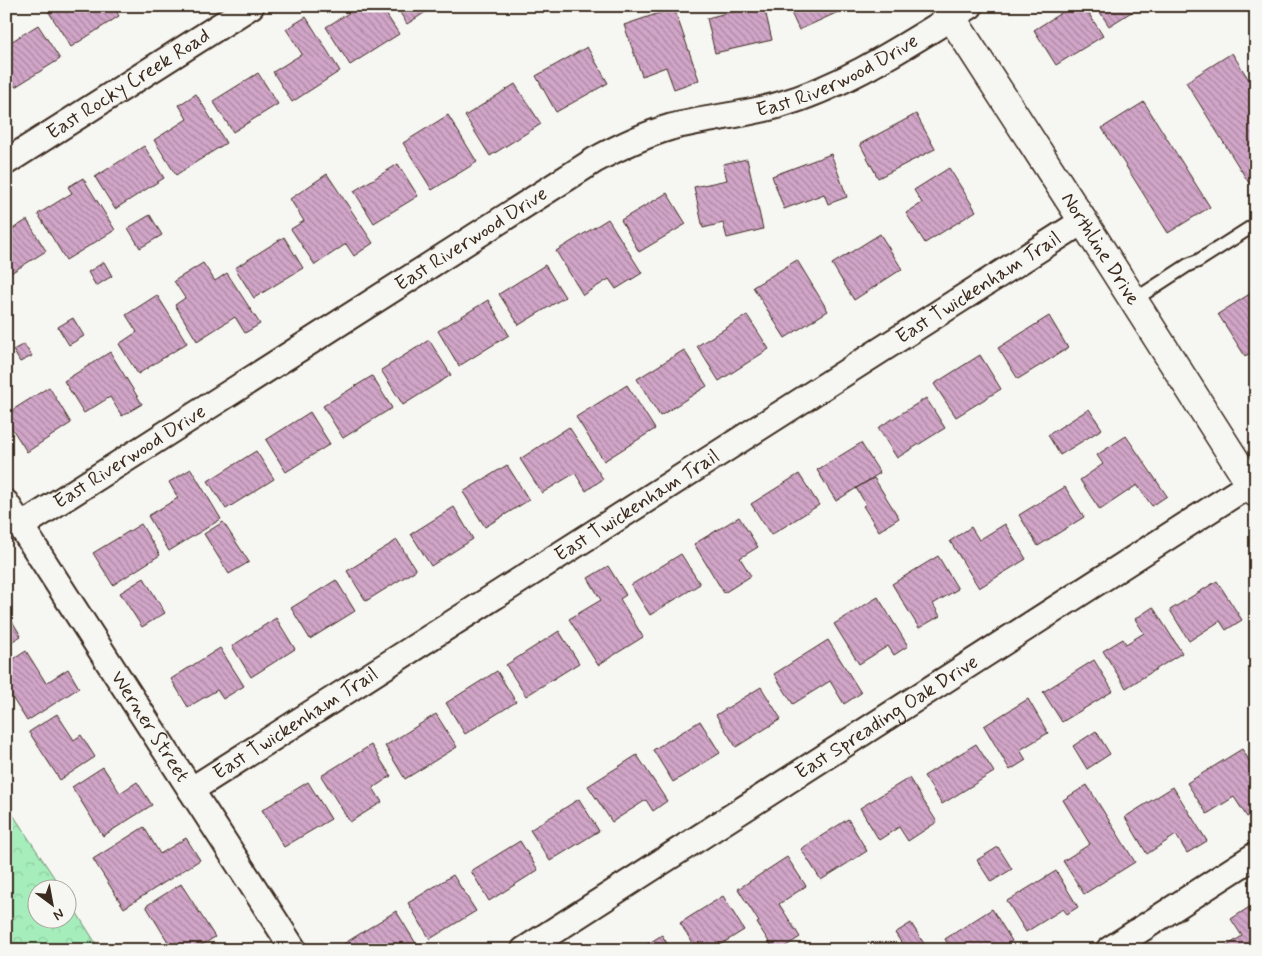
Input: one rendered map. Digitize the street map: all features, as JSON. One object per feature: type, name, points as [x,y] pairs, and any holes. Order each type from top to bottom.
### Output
[{"type":"street","name":"East Rocky Creek Road","points":[[6,162],[250,6]]},
{"type":"street","name":"Northline Drive","points":[[955,10],[1083,220],[1253,488]]},
{"type":"street","name":"East Riverwood Drive","points":[[21,526],[595,160],[628,143],[672,127],[779,106],[809,95],[867,68],[916,40],[955,10]]},
{"type":"street","name":"East Twickenham Trail","points":[[191,790],[1083,220]]},
{"type":"street","name":"East Spreading Oak Drive","points":[[524,950],[1253,488]]},
{"type":"street","name":"Werner Street","points":[[6,503],[294,950]]},
{"type":"street","points":[[1109,950],[1256,855]]},
{"type":"lane","points":[[1134,300],[1188,265],[1198,262],[1256,224]]},
{"type":"green space","points":[[6,804],[54,878],[28,878],[28,928],[78,928],[78,915],[100,950],[6,950]]},
{"type":"building","points":[[45,6],[113,6],[119,16],[71,47]]},
{"type":"building","points":[[360,6],[381,6],[399,34],[350,65],[326,27]]},
{"type":"building","points":[[396,6],[435,6],[407,24]]},
{"type":"building","points":[[754,6],[764,6],[772,40],[715,53],[707,18]]},
{"type":"building","points":[[788,6],[851,6],[799,30]]},
{"type":"building","points":[[1072,6],[1084,6],[1103,36],[1056,65],[1034,30]]},
{"type":"building","points":[[1096,6],[1141,6],[1109,26]]},
{"type":"building","points":[[674,8],[699,80],[674,89],[666,67],[642,76],[624,25]]},
{"type":"building","points":[[306,17],[340,71],[292,102],[273,72],[302,54],[286,29]]},
{"type":"building","points":[[38,25],[60,59],[15,87],[6,72],[6,45]]},
{"type":"building","points":[[587,47],[608,83],[556,112],[536,76]]},
{"type":"building","points":[[1232,53],[1256,91],[1256,178],[1249,183],[1186,82]]},
{"type":"building","points":[[258,73],[278,104],[233,132],[213,101]]},
{"type":"building","points":[[515,84],[541,124],[490,156],[465,116]]},
{"type":"building","points":[[196,94],[226,143],[176,175],[154,140],[187,119],[179,105]]},
{"type":"building","points":[[1144,102],[1210,207],[1168,233],[1102,128]]},
{"type":"building","points":[[916,114],[935,149],[878,178],[860,144]]},
{"type":"building","points":[[448,115],[477,162],[432,190],[403,143]]},
{"type":"building","points":[[144,146],[164,178],[115,209],[95,177]]},
{"type":"building","points":[[831,154],[847,197],[828,204],[824,194],[784,209],[772,176]]},
{"type":"building","points":[[747,159],[763,229],[727,238],[723,223],[703,228],[694,187],[727,180],[723,164]]},
{"type":"building","points":[[398,164],[418,196],[374,223],[354,191]]},
{"type":"building","points":[[949,168],[976,211],[925,243],[906,213],[922,203],[914,190]]},
{"type":"building","points":[[327,174],[373,243],[354,256],[346,244],[315,265],[291,229],[304,221],[290,199]]},
{"type":"building","points":[[83,178],[115,230],[66,260],[38,214],[72,193],[68,187]]},
{"type":"building","points":[[667,193],[686,224],[639,252],[621,220]]},
{"type":"building","points":[[150,215],[162,235],[140,248],[128,228]]},
{"type":"building","points":[[608,219],[642,273],[616,289],[609,279],[583,295],[556,251]]},
{"type":"building","points":[[27,220],[46,251],[6,276],[6,233]]},
{"type":"building","points":[[880,234],[902,269],[854,300],[832,264]]},
{"type":"building","points":[[284,237],[303,268],[254,298],[235,268]]},
{"type":"building","points":[[797,260],[828,311],[785,338],[753,287]]},
{"type":"building","points":[[104,262],[112,276],[96,286],[88,272]]},
{"type":"building","points":[[203,263],[215,281],[227,273],[260,324],[245,333],[235,317],[197,341],[175,305],[185,298],[174,281]]},
{"type":"building","points":[[545,265],[565,297],[519,325],[499,294]]},
{"type":"building","points":[[1256,290],[1256,350],[1245,356],[1218,314]]},
{"type":"building","points":[[157,295],[187,343],[138,374],[119,344],[137,332],[126,315]]},
{"type":"building","points":[[488,300],[509,335],[459,366],[438,331]]},
{"type":"building","points":[[747,315],[769,349],[719,381],[697,346]]},
{"type":"building","points":[[1049,316],[1068,348],[1018,379],[998,348]]},
{"type":"building","points":[[73,318],[84,336],[69,345],[58,327]]},
{"type":"building","points":[[429,340],[451,375],[403,405],[381,370]]},
{"type":"building","points":[[24,344],[32,356],[20,362],[13,350]]},
{"type":"building","points":[[684,350],[707,386],[660,416],[637,379]]},
{"type":"building","points":[[110,352],[142,404],[122,416],[110,397],[84,413],[64,381]]},
{"type":"building","points":[[980,355],[1001,389],[956,417],[934,384]]},
{"type":"building","points":[[372,376],[392,408],[343,438],[323,406]]},
{"type":"building","points":[[627,385],[655,429],[604,461],[576,417]]},
{"type":"building","points":[[49,387],[71,423],[27,452],[6,419],[6,414]]},
{"type":"building","points":[[926,398],[945,428],[897,458],[878,428]]},
{"type":"building","points":[[1089,409],[1102,429],[1060,455],[1048,435]]},
{"type":"building","points":[[310,412],[330,444],[286,472],[266,440]]},
{"type":"building","points":[[569,427],[603,479],[586,491],[575,473],[542,493],[520,459]]},
{"type":"building","points":[[1126,436],[1167,496],[1152,506],[1137,485],[1100,510],[1080,480],[1103,464],[1097,455]]},
{"type":"building","points":[[861,443],[880,473],[836,501],[817,470]]},
{"type":"building","points":[[256,451],[274,479],[226,509],[208,481]]},
{"type":"building","points":[[507,465],[529,500],[485,527],[463,492]]},
{"type":"building","points":[[191,469],[221,519],[169,551],[148,516],[178,498],[169,482]]},
{"type":"building","points":[[799,474],[819,505],[771,535],[751,504]]},
{"type":"building","points":[[874,478],[899,518],[879,531],[863,506],[866,504],[856,488]]},
{"type":"building","points":[[1065,487],[1084,517],[1038,546],[1019,515]]},
{"type":"building","points":[[454,507],[473,539],[431,566],[411,534]]},
{"type":"building","points":[[739,517],[758,547],[740,558],[751,576],[724,593],[694,544]]},
{"type":"building","points":[[223,522],[249,562],[229,574],[204,534]]},
{"type":"building","points":[[141,524],[160,555],[113,585],[93,553]]},
{"type":"building","points":[[1005,524],[1026,559],[979,588],[950,541],[971,527],[979,540]]},
{"type":"building","points":[[397,540],[416,570],[366,601],[347,571]]},
{"type":"building","points":[[681,554],[700,584],[650,615],[631,585]]},
{"type":"building","points":[[938,556],[958,589],[933,604],[940,616],[919,628],[892,584]]},
{"type":"building","points":[[608,566],[626,595],[620,599],[643,637],[598,665],[569,619],[601,600],[588,578]]},
{"type":"building","points":[[144,578],[165,613],[142,627],[120,593]]},
{"type":"building","points":[[336,580],[355,611],[310,639],[291,608]]},
{"type":"building","points":[[1217,581],[1242,620],[1226,630],[1220,621],[1189,641],[1170,610]]},
{"type":"building","points":[[878,597],[908,646],[894,655],[888,646],[859,664],[834,624]]},
{"type":"building","points":[[1153,607],[1182,653],[1126,688],[1103,651],[1123,639],[1126,644],[1144,633],[1135,619]]},
{"type":"building","points":[[6,611],[21,636],[6,645]]},
{"type":"building","points":[[276,618],[295,649],[251,677],[232,646]]},
{"type":"building","points":[[559,631],[579,663],[526,696],[506,665]]},
{"type":"building","points":[[828,640],[861,693],[844,704],[830,681],[793,704],[774,674]]},
{"type":"building","points":[[220,648],[244,686],[223,699],[217,690],[188,707],[171,679]]},
{"type":"building","points":[[26,651],[46,683],[68,669],[79,688],[27,721],[6,688],[6,664]]},
{"type":"building","points":[[1094,660],[1113,691],[1062,722],[1043,692]]},
{"type":"building","points":[[497,671],[516,702],[465,734],[446,703]]},
{"type":"building","points":[[761,687],[781,719],[736,747],[716,715]]},
{"type":"building","points":[[1028,699],[1048,733],[1020,750],[1026,760],[1010,770],[984,726]]},
{"type":"building","points":[[57,714],[74,740],[81,735],[95,757],[60,780],[29,732]]},
{"type":"building","points":[[436,714],[457,747],[405,779],[385,746]]},
{"type":"building","points":[[700,721],[720,753],[673,782],[653,750]]},
{"type":"building","points":[[1096,731],[1110,754],[1087,769],[1073,746]]},
{"type":"building","points":[[976,744],[994,772],[942,804],[924,776]]},
{"type":"building","points":[[371,745],[391,776],[373,788],[382,802],[350,822],[321,776]]},
{"type":"building","points":[[1242,749],[1256,771],[1256,811],[1247,817],[1234,797],[1207,814],[1187,783]]},
{"type":"building","points":[[637,755],[667,801],[653,811],[646,800],[612,822],[588,786]]},
{"type":"building","points":[[103,767],[120,793],[137,782],[152,805],[103,836],[72,787]]},
{"type":"building","points":[[909,778],[937,822],[908,841],[899,827],[879,840],[860,808]]},
{"type":"building","points":[[308,782],[331,819],[284,847],[262,810]]},
{"type":"building","points":[[1087,785],[1135,862],[1084,894],[1063,861],[1090,844],[1063,800]]},
{"type":"building","points":[[1173,787],[1207,841],[1187,853],[1176,835],[1147,854],[1125,817]]},
{"type":"building","points":[[579,799],[599,831],[550,861],[530,830]]},
{"type":"building","points":[[848,819],[867,851],[821,880],[801,849]]},
{"type":"building","points":[[144,827],[160,854],[186,838],[200,860],[124,908],[93,859]]},
{"type":"building","points":[[520,841],[538,870],[489,901],[471,871]]},
{"type":"building","points":[[998,847],[1012,869],[991,882],[977,860]]},
{"type":"building","points":[[787,857],[806,886],[779,904],[800,937],[780,950],[774,950],[738,889]]},
{"type":"building","points":[[1056,871],[1078,907],[1067,914],[1063,909],[1026,932],[1007,901]]},
{"type":"building","points":[[453,875],[476,911],[430,939],[408,903]]},
{"type":"building","points":[[181,884],[215,937],[194,950],[173,950],[146,906]]},
{"type":"building","points":[[723,896],[744,930],[712,950],[697,950],[680,923]]},
{"type":"building","points":[[1251,906],[1256,914],[1256,950],[1221,950],[1242,936],[1231,919]]},
{"type":"building","points":[[992,909],[1012,941],[997,950],[951,950],[945,939]]},
{"type":"building","points":[[396,911],[420,950],[345,950],[342,945]]},
{"type":"building","points":[[911,923],[928,950],[906,950],[895,933]]},
{"type":"building","points":[[662,935],[671,950],[638,950]]}]
